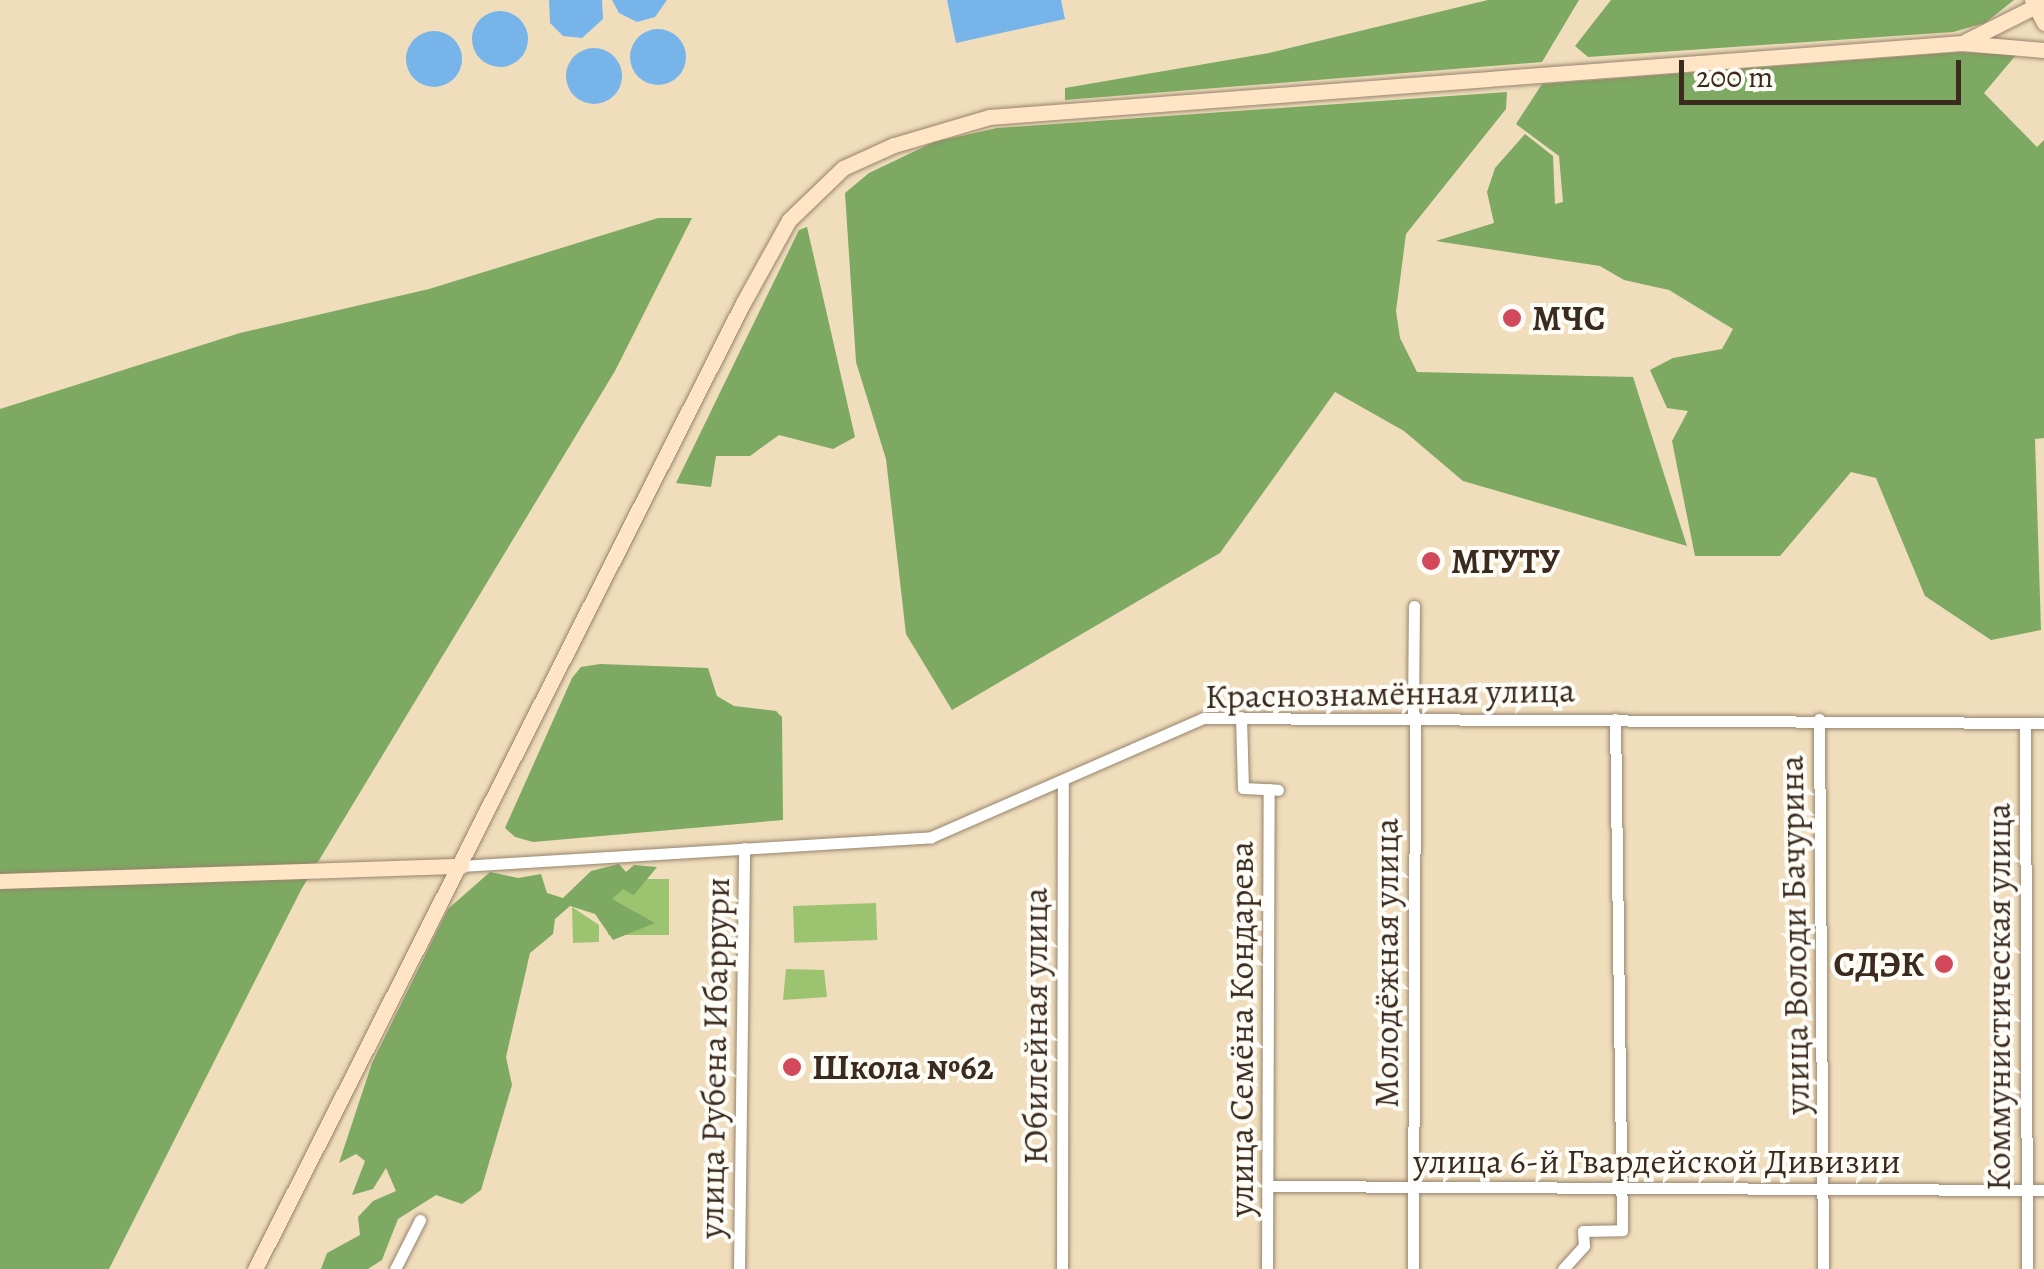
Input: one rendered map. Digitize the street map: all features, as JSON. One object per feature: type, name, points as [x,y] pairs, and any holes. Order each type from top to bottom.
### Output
[{"type":"main road","points":[[1962,43],[2037,2],[2044,23]]},
{"type":"main road","points":[[255,1269],[462,866],[743,302],[789,220],[842,168],[894,145],[989,117],[1962,43],[2044,50]]},
{"type":"main road","points":[[0,881],[462,866]]},
{"type":"street","name":"Молодёжная улица","points":[[1413,1269],[1414,606]]},
{"type":"street","name":"Краснознамённая улица","points":[[462,866],[932,836],[1063,784],[1195,720],[1414,716],[2044,724]]},
{"type":"street","name":"улица Семёна Кондарева","points":[[1241,717],[1243,788],[1274,789],[1267,1269]]},
{"type":"street","points":[[1564,1269],[1584,1246],[1583,1231],[1622,1230],[1615,719]]},
{"type":"street","name":"улица Володи Бачурина","points":[[1819,719],[1823,1269]]},
{"type":"street","name":"Коммунистическая улица","points":[[2025,724],[2027,1269]]},
{"type":"street","name":"Юбилейная улица","points":[[1062,1269],[1063,784]]},
{"type":"street","name":"улица Рубена Ибаррури","points":[[739,1269],[744,848]]},
{"type":"street","name":"улица 6-й Гвардейской Дивизии","points":[[1269,1186],[2044,1190]]},
{"type":"street","points":[[395,1269],[420,1220]]},
{"type":"green space","points":[[1488,0],[1579,0],[1542,62],[1065,100],[1065,88],[1269,53]]},
{"type":"green space","points":[[1611,0],[2014,0],[1985,23],[1953,32],[1588,57],[1575,46]]},
{"type":"green space","points":[[1959,52],[2016,55],[1984,93],[2037,147],[2044,140],[2044,438],[2035,439],[2041,630],[1991,640],[1925,596],[1876,478],[1851,472],[1780,556],[1695,556],[1672,441],[1688,411],[1667,408],[1650,370],[1673,358],[1722,349],[1733,329],[1669,290],[1624,280],[1600,266],[1436,241],[1494,223],[1487,192],[1495,168],[1525,134],[1553,156],[1555,204],[1563,202],[1559,156],[1516,124],[1542,84]]},
{"type":"green space","points":[[1507,92],[1506,109],[1406,234],[1396,311],[1400,338],[1417,372],[1633,377],[1687,546],[1463,481],[1404,431],[1335,392],[1220,553],[952,710],[906,634],[886,459],[856,362],[845,193],[869,173],[934,142],[997,128]]},
{"type":"green space","points":[[658,218],[692,218],[615,371],[301,890],[109,1269],[0,1269],[0,409],[240,333],[429,289]]},
{"type":"green space","points":[[807,227],[855,437],[833,449],[779,435],[750,456],[716,456],[711,487],[676,483],[799,230]]},
{"type":"green space","points":[[600,664],[708,668],[717,696],[734,706],[776,711],[782,717],[783,820],[533,842],[515,837],[505,828],[572,678],[581,667]]},
{"type":"green space","points":[[619,864],[626,872],[634,865],[657,867],[634,895],[623,889],[612,899],[655,923],[613,940],[595,914],[570,906],[555,919],[553,934],[530,953],[506,1057],[512,1085],[481,1190],[462,1204],[436,1195],[398,1219],[382,1260],[368,1269],[321,1269],[327,1253],[360,1235],[358,1217],[373,1201],[396,1191],[386,1168],[373,1189],[352,1195],[365,1161],[356,1154],[339,1163],[372,1063],[448,909],[490,872],[518,878],[541,874],[547,893],[563,898],[591,871]]},
{"type":"green space","points":[[608,879],[669,879],[669,935],[608,935]]},
{"type":"green space","points":[[876,903],[877,940],[794,943],[793,906]]},
{"type":"green space","points":[[572,907],[599,925],[599,942],[573,943]]},
{"type":"green space","points":[[786,969],[824,970],[827,997],[783,1000]]},
{"type":"water","points":[[549,0],[602,0],[603,19],[582,38],[563,36],[550,23]]},
{"type":"water","points":[[612,0],[667,0],[655,17],[637,22],[619,13]]},
{"type":"water","points":[[947,0],[1061,0],[1065,19],[956,43]]},
{"type":"water","points":[[500,11],[520,19],[528,39],[520,59],[500,67],[480,59],[472,39],[480,19]]},
{"type":"water","points":[[658,29],[678,37],[686,57],[678,77],[658,85],[638,77],[630,57],[638,37]]},
{"type":"water","points":[[434,31],[454,39],[462,59],[454,79],[434,87],[414,79],[406,59],[414,39]]},
{"type":"water","points":[[594,48],[614,56],[622,76],[614,96],[594,104],[574,96],[566,76],[574,56]]},
{"type":"place","name":"МЧС","points":[[1512,318]]},
{"type":"place","name":"МГУТУ","points":[[1431,561]]},
{"type":"place","name":"СДЭК","points":[[1944,964]]},
{"type":"place","name":"Школа №62","points":[[792,1067]]}]
